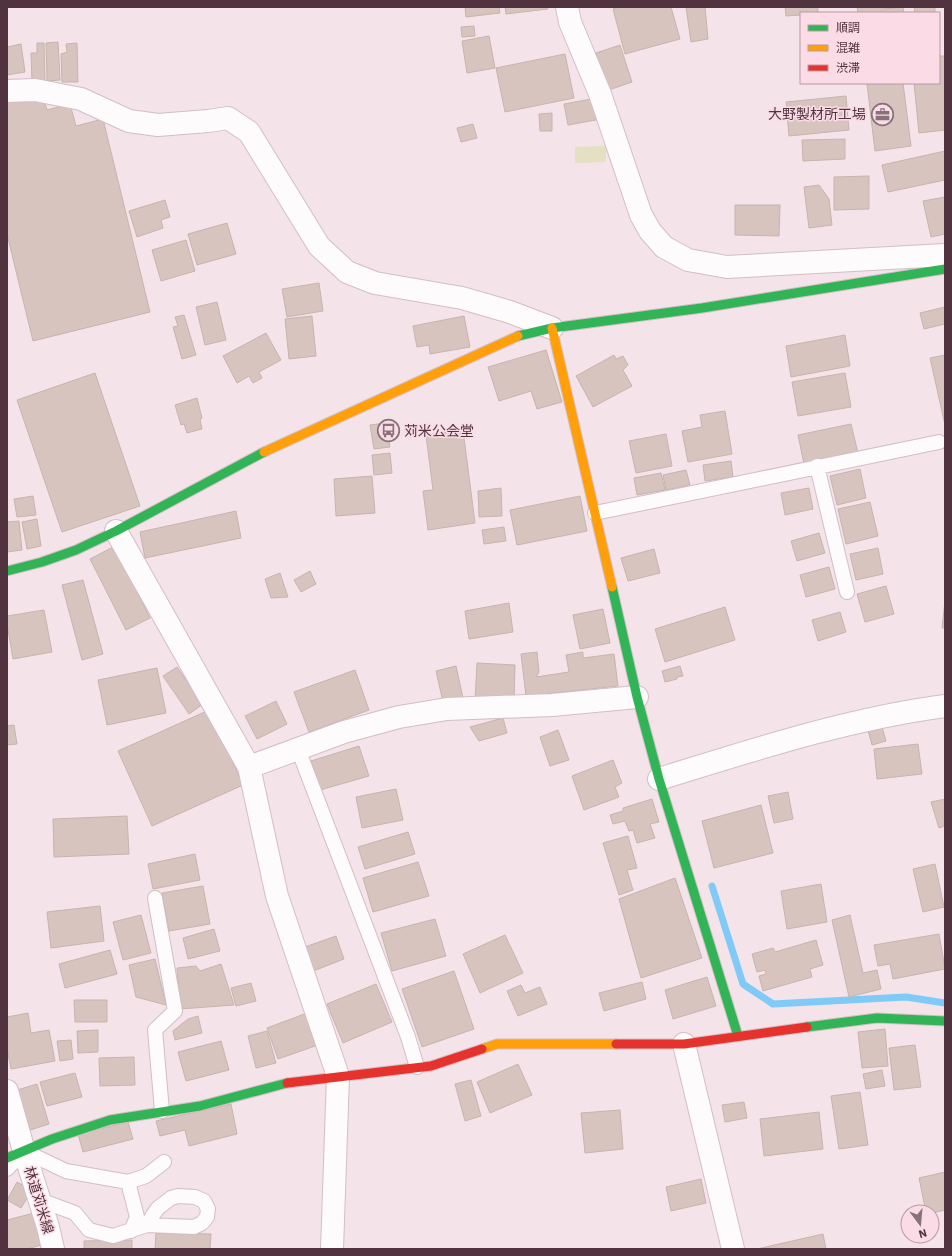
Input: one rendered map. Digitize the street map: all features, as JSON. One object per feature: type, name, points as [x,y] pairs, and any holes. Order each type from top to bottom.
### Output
[{"type":"street","points":[[567,7],[570,22],[600,94],[641,215],[650,231],[664,247],[688,260],[727,267],[945,255]]},
{"type":"street","points":[[7,91],[35,90],[81,99],[129,121],[158,125],[228,118],[249,132],[319,246],[347,272],[375,283],[462,298],[510,312],[552,328]]},
{"type":"street","points":[[7,571],[42,562],[76,550],[116,531],[271,448],[518,336],[552,328],[702,308],[945,269]]},
{"type":"street","points":[[552,328],[637,697],[659,779],[738,1036]]},
{"type":"street","points":[[116,531],[249,767],[277,896],[338,1076],[332,1249]]},
{"type":"street","points":[[249,767],[344,732],[399,717],[447,709],[552,705],[637,697]]},
{"type":"street","points":[[659,779],[791,739],[857,721],[945,706]]},
{"type":"street","points":[[15,1155],[52,1139],[110,1120],[200,1106],[282,1084],[338,1076],[431,1066],[497,1044],[684,1044],[877,1018],[945,1021]]},
{"type":"street","points":[[684,1044],[733,1249]]},
{"type":"street","name":"林道苅米線","points":[[7,1091],[15,1155],[40,1200],[53,1249]]},
{"type":"lane","points":[[595,513],[939,442]]},
{"type":"lane","points":[[817,466],[847,592]]},
{"type":"lane","points":[[298,749],[408,1037],[417,1067]]},
{"type":"lane","points":[[155,898],[176,1011],[155,1030],[162,1111]]},
{"type":"lane","points":[[7,1169],[15,1155],[66,1171],[128,1182],[146,1176],[164,1162]]},
{"type":"lane","points":[[128,1182],[137,1217],[131,1231]]},
{"type":"lane","points":[[40,1200],[75,1213],[89,1230],[112,1236],[147,1225]]},
{"type":"shaded area","points":[[606,146],[606,162],[575,163],[575,147]]},
{"type":"building","points":[[465,7],[499,7],[500,13],[466,17]]},
{"type":"building","points":[[505,7],[547,7],[548,9],[506,14]]},
{"type":"building","points":[[620,7],[671,7],[680,39],[625,54],[613,9]]},
{"type":"building","points":[[686,7],[705,7],[708,39],[691,42]]},
{"type":"building","points":[[785,7],[818,7],[818,12],[800,12],[800,15],[786,16]]},
{"type":"building","points":[[857,7],[882,7],[883,9],[903,7],[904,12],[858,12]]},
{"type":"building","points":[[914,7],[935,7],[935,12],[915,12]]},
{"type":"building","points":[[474,26],[475,36],[462,37],[461,27]]},
{"type":"building","points":[[489,36],[495,68],[467,73],[462,41]]},
{"type":"building","points":[[58,42],[60,80],[47,81],[46,43]]},
{"type":"building","points":[[37,43],[44,43],[45,82],[32,82],[31,53],[37,53]]},
{"type":"building","points":[[77,43],[78,82],[62,82],[61,54],[67,52],[66,44]]},
{"type":"building","points":[[21,44],[25,72],[7,75],[7,47]]},
{"type":"building","points":[[620,45],[632,82],[606,91],[593,54]]},
{"type":"building","points":[[565,54],[574,98],[505,112],[496,68]]},
{"type":"building","points":[[940,56],[945,56],[945,130],[919,133],[914,84],[940,84]]},
{"type":"building","points":[[867,84],[903,84],[911,146],[875,151]]},
{"type":"building","points":[[42,94],[47,110],[70,104],[76,126],[103,119],[150,312],[33,341],[7,234],[7,102]]},
{"type":"building","points":[[846,96],[849,130],[789,136],[786,102]]},
{"type":"building","points":[[597,98],[601,119],[568,125],[564,104]]},
{"type":"building","points":[[552,113],[552,131],[540,131],[539,114]]},
{"type":"building","points":[[473,124],[477,138],[461,142],[457,128]]},
{"type":"building","points":[[845,139],[845,159],[803,161],[802,140]]},
{"type":"building","points":[[945,151],[945,180],[888,192],[882,165]]},
{"type":"building","points":[[869,176],[869,209],[834,210],[834,177]]},
{"type":"building","points":[[819,185],[829,199],[832,225],[809,228],[804,187]]},
{"type":"building","points":[[945,197],[945,234],[931,237],[923,201]]},
{"type":"building","points":[[165,200],[170,217],[161,220],[163,228],[137,237],[129,211]]},
{"type":"building","points":[[735,205],[780,205],[779,236],[735,235]]},
{"type":"building","points":[[227,223],[236,254],[197,265],[188,234]]},
{"type":"building","points":[[186,240],[195,271],[161,281],[152,250]]},
{"type":"building","points":[[319,283],[323,311],[287,317],[282,289]]},
{"type":"building","points":[[217,302],[226,340],[205,345],[196,307]]},
{"type":"building","points":[[945,307],[945,324],[924,329],[920,313]]},
{"type":"building","points":[[184,315],[196,355],[182,359],[173,327],[178,326],[175,317]]},
{"type":"building","points":[[312,316],[316,356],[289,359],[285,319]]},
{"type":"building","points":[[464,316],[470,347],[430,354],[429,345],[417,347],[413,326]]},
{"type":"building","points":[[266,333],[281,360],[259,372],[262,378],[253,383],[249,376],[237,383],[223,356]]},
{"type":"building","points":[[845,335],[850,366],[791,377],[786,346]]},
{"type":"building","points":[[546,350],[562,402],[537,409],[531,391],[499,401],[488,367]]},
{"type":"building","points":[[614,355],[616,359],[623,356],[628,365],[623,370],[632,386],[593,407],[576,376]]},
{"type":"building","points":[[945,355],[945,425],[930,358]]},
{"type":"building","points":[[95,373],[140,506],[62,532],[17,400]]},
{"type":"building","points":[[845,373],[851,407],[798,416],[792,382]]},
{"type":"building","points":[[197,398],[202,418],[200,419],[202,429],[187,433],[184,424],[181,425],[175,405]]},
{"type":"building","points":[[725,411],[732,454],[688,462],[682,431],[702,427],[700,415]]},
{"type":"building","points":[[386,423],[390,447],[374,449],[370,425]]},
{"type":"building","points":[[851,424],[858,453],[804,464],[798,435]]},
{"type":"building","points":[[463,430],[475,523],[428,530],[423,491],[433,490],[426,435]]},
{"type":"building","points":[[666,434],[672,466],[636,473],[629,441]]},
{"type":"building","points":[[390,453],[392,473],[374,475],[372,455]]},
{"type":"building","points":[[731,461],[733,477],[705,481],[703,465]]},
{"type":"building","points":[[860,469],[866,498],[837,505],[830,476]]},
{"type":"building","points":[[686,470],[690,485],[666,490],[663,475]]},
{"type":"building","points":[[661,473],[665,490],[637,495],[634,478]]},
{"type":"building","points":[[372,476],[375,513],[336,516],[334,479]]},
{"type":"building","points":[[501,488],[502,516],[479,517],[478,491]]},
{"type":"building","points":[[809,488],[813,509],[785,515],[781,493]]},
{"type":"building","points":[[33,496],[36,515],[17,517],[14,499]]},
{"type":"building","points":[[580,496],[587,531],[517,545],[510,510]]},
{"type":"building","points":[[870,502],[878,536],[846,544],[838,509]]},
{"type":"building","points":[[236,511],[241,538],[145,558],[140,532]]},
{"type":"building","points":[[37,519],[41,546],[27,549],[22,522]]},
{"type":"building","points":[[19,521],[22,550],[7,552],[7,522]]},
{"type":"building","points":[[504,527],[506,541],[484,544],[482,530]]},
{"type":"building","points":[[819,533],[825,553],[797,561],[791,541]]},
{"type":"building","points":[[115,546],[150,618],[126,630],[90,559]]},
{"type":"building","points":[[878,548],[883,574],[856,580],[850,554]]},
{"type":"building","points":[[654,549],[660,573],[628,581],[621,558]]},
{"type":"building","points":[[829,567],[835,589],[806,597],[800,575]]},
{"type":"building","points":[[310,571],[316,584],[301,592],[294,580]]},
{"type":"building","points":[[280,573],[288,597],[271,598],[265,579]]},
{"type":"building","points":[[83,580],[103,654],[82,660],[62,585]]},
{"type":"building","points":[[886,586],[894,614],[865,622],[857,594]]},
{"type":"building","points":[[945,601],[945,628],[942,628]]},
{"type":"building","points":[[509,603],[513,632],[469,639],[465,611]]},
{"type":"building","points":[[725,607],[735,640],[665,662],[655,629]]},
{"type":"building","points":[[603,609],[610,643],[580,649],[573,615]]},
{"type":"building","points":[[44,610],[52,652],[13,659],[7,616]]},
{"type":"building","points":[[840,612],[846,632],[818,641],[812,620]]},
{"type":"building","points":[[537,652],[539,672],[536,677],[569,672],[566,655],[583,652],[583,658],[614,654],[618,686],[526,696],[521,654]]},
{"type":"building","points":[[477,663],[515,665],[514,702],[475,701]]},
{"type":"building","points":[[456,666],[463,698],[443,702],[436,671]]},
{"type":"building","points":[[680,666],[683,676],[665,682],[662,671]]},
{"type":"building","points":[[177,667],[203,704],[189,714],[163,676]]},
{"type":"building","points":[[157,668],[166,713],[107,725],[98,680]]},
{"type":"building","points":[[355,670],[369,710],[309,732],[294,692]]},
{"type":"building","points":[[276,701],[287,724],[257,739],[245,716]]},
{"type":"building","points":[[209,710],[243,785],[152,826],[118,751]]},
{"type":"building","points":[[503,718],[507,733],[479,741],[470,727]]},
{"type":"building","points":[[14,725],[17,744],[7,745],[7,726]]},
{"type":"building","points":[[882,727],[886,741],[872,745],[868,730]]},
{"type":"building","points":[[558,730],[569,760],[550,766],[540,737]]},
{"type":"building","points":[[918,744],[922,774],[877,779],[874,749]]},
{"type":"building","points":[[359,746],[369,776],[320,790],[311,761]]},
{"type":"building","points":[[613,760],[622,783],[615,787],[619,797],[584,810],[572,776]]},
{"type":"building","points":[[396,789],[403,820],[362,828],[356,797]]},
{"type":"building","points":[[788,792],[793,819],[774,823],[768,796]]},
{"type":"building","points":[[652,799],[659,822],[650,824],[655,838],[637,843],[633,830],[629,831],[625,821],[613,824],[610,815],[623,811],[623,808]]},
{"type":"building","points":[[945,799],[945,826],[939,828],[931,802]]},
{"type":"building","points":[[761,805],[773,853],[714,868],[702,821]]},
{"type":"building","points":[[127,816],[129,854],[54,857],[53,819]]},
{"type":"building","points":[[408,832],[415,854],[365,869],[358,847]]},
{"type":"building","points":[[628,836],[637,868],[627,870],[633,890],[619,895],[603,843]]},
{"type":"building","points":[[195,854],[200,880],[153,889],[148,864]]},
{"type":"building","points":[[418,862],[429,896],[373,912],[363,878]]},
{"type":"building","points":[[935,864],[944,907],[923,912],[913,869]]},
{"type":"building","points":[[675,878],[702,958],[641,978],[619,899]]},
{"type":"building","points":[[821,884],[827,922],[787,929],[781,891]]},
{"type":"building","points":[[203,886],[210,924],[169,931],[162,893]]},
{"type":"building","points":[[100,906],[104,941],[51,948],[47,912]]},
{"type":"building","points":[[141,915],[151,953],[123,960],[113,922]]},
{"type":"building","points":[[850,915],[863,973],[877,970],[881,989],[849,997],[832,920]]},
{"type":"building","points":[[435,919],[446,956],[392,971],[381,933]]},
{"type":"building","points":[[214,929],[220,951],[188,959],[183,938]]},
{"type":"building","points":[[939,934],[945,969],[893,979],[890,964],[878,966],[874,945]]},
{"type":"building","points":[[505,935],[523,973],[480,993],[463,954]]},
{"type":"building","points":[[336,936],[344,959],[311,972],[302,948]]},
{"type":"building","points":[[816,940],[823,965],[810,969],[812,977],[763,991],[759,976],[766,974],[765,970],[757,972],[752,954],[773,948],[775,952]]},
{"type":"building","points":[[110,950],[117,974],[65,988],[59,964]]},
{"type":"building","points":[[155,959],[166,1005],[136,997],[129,965]]},
{"type":"building","points":[[221,964],[234,1005],[180,1009],[177,968],[196,966],[200,971]]},
{"type":"building","points":[[454,971],[474,1029],[422,1047],[402,989]]},
{"type":"building","points":[[707,977],[716,1006],[673,1019],[665,990]]},
{"type":"building","points":[[642,982],[646,999],[604,1011],[599,993]]},
{"type":"building","points":[[251,983],[256,1001],[236,1006],[231,988]]},
{"type":"building","points":[[376,984],[392,1022],[343,1043],[327,1004]]},
{"type":"building","points":[[521,985],[525,993],[540,987],[547,1004],[518,1016],[507,991]]},
{"type":"building","points":[[74,1000],[107,1000],[107,1022],[75,1022]]},
{"type":"building","points":[[28,1013],[31,1033],[49,1030],[55,1061],[11,1069],[7,1048],[7,1017]]},
{"type":"building","points":[[307,1013],[318,1045],[278,1059],[267,1028]]},
{"type":"building","points":[[198,1016],[202,1033],[175,1040],[173,1031],[188,1019]]},
{"type":"building","points":[[885,1029],[888,1066],[862,1068],[858,1032]]},
{"type":"building","points":[[98,1030],[98,1052],[78,1053],[77,1031]]},
{"type":"building","points":[[267,1031],[276,1063],[256,1068],[248,1036]]},
{"type":"building","points":[[71,1040],[73,1059],[60,1061],[57,1041]]},
{"type":"building","points":[[221,1041],[229,1070],[186,1081],[178,1052]]},
{"type":"building","points":[[915,1045],[921,1087],[894,1090],[889,1048]]},
{"type":"building","points":[[134,1057],[135,1085],[100,1086],[99,1058]]},
{"type":"building","points":[[518,1064],[532,1095],[490,1113],[477,1082]]},
{"type":"building","points":[[882,1070],[885,1086],[866,1089],[863,1074]]},
{"type":"building","points":[[75,1073],[82,1097],[47,1106],[40,1082]]},
{"type":"building","points":[[471,1080],[481,1116],[465,1121],[455,1084]]},
{"type":"building","points":[[37,1084],[49,1124],[27,1131],[14,1091]]},
{"type":"building","points":[[860,1092],[868,1145],[839,1149],[831,1096]]},
{"type":"building","points":[[744,1102],[747,1118],[725,1122],[722,1105]]},
{"type":"building","points":[[231,1104],[237,1134],[189,1146],[185,1130],[160,1136],[156,1121]]},
{"type":"building","points":[[620,1110],[623,1149],[585,1153],[581,1113]]},
{"type":"building","points":[[819,1112],[823,1149],[764,1156],[760,1119]]},
{"type":"building","points":[[128,1122],[133,1139],[83,1152],[78,1134]]},
{"type":"building","points":[[945,1172],[945,1210],[940,1211],[940,1204],[924,1204],[919,1178]]},
{"type":"building","points":[[701,1179],[706,1203],[671,1211],[666,1187]]},
{"type":"building","points":[[17,1182],[32,1190],[21,1208],[7,1200]]},
{"type":"building","points":[[34,1213],[42,1245],[26,1249],[7,1249],[7,1220]]},
{"type":"building","points":[[156,1233],[211,1234],[210,1249],[155,1249]]},
{"type":"building","points":[[823,1234],[826,1249],[757,1249]]},
{"type":"building","points":[[132,1240],[132,1249],[84,1249],[84,1241]]},
{"type":"waterway","points":[[712,886],[743,984],[773,1004],[906,997],[945,1003]]},
{"type":"traffic: fast","points":[[518,336],[552,328],[702,308],[945,269]]},
{"type":"traffic: fast","points":[[7,571],[42,562],[76,550],[116,531],[264,452]]},
{"type":"traffic: fast","points":[[612,587],[637,697],[659,779],[738,1036]]},
{"type":"traffic: fast","points":[[807,1027],[877,1018],[945,1021]]},
{"type":"traffic: fast","points":[[7,1158],[52,1139],[110,1120],[200,1106],[287,1083]]},
{"type":"traffic: slow","points":[[552,328],[612,587]]},
{"type":"traffic: slow","points":[[264,452],[518,336]]},
{"type":"traffic: slow","points":[[482,1049],[497,1044],[616,1044]]},
{"type":"traffic: jam","points":[[616,1044],[684,1044],[807,1027]]},
{"type":"traffic: jam","points":[[287,1083],[431,1066],[482,1049]]},
{"type":"place","name":"大野製材所工場","points":[[882,114]]},
{"type":"place","name":"苅米公会堂","points":[[389,431]]}]
